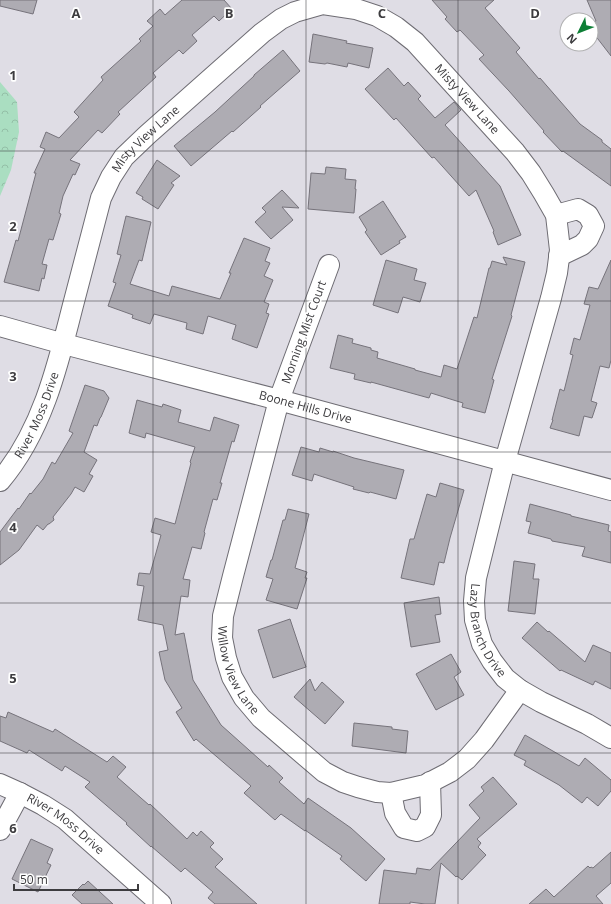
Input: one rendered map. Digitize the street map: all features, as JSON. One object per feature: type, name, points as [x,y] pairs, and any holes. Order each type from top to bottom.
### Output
[{"type":"street","name":"Misty View Lane","points":[[64,344],[101,198],[111,177],[124,156],[262,33],[281,19],[295,12],[323,2],[356,5],[390,23],[415,42],[515,152],[531,173],[556,215],[560,250],[558,273],[506,462]]},
{"type":"street","points":[[556,215],[578,209],[588,215],[594,226],[588,239],[582,245],[559,256]]},
{"type":"street","name":"Morning Mist Court","points":[[279,400],[329,265]]},
{"type":"street","name":"Boone Hills Drive","points":[[0,326],[611,490]]},
{"type":"street","name":"River Moss Drive","points":[[0,481],[19,455],[32,432],[46,400],[64,344]]},
{"type":"street","name":"Willow View Lane","points":[[279,400],[223,616],[222,638],[226,658],[232,677],[244,698],[261,718],[324,772],[343,782],[358,787],[377,792],[391,793],[425,785],[450,772],[467,760],[484,740],[520,690]]},
{"type":"street","name":"Lazy Branch Drive","points":[[506,462],[476,578],[474,601],[475,620],[482,644],[492,662],[505,678],[520,690],[611,738]]},
{"type":"street","points":[[391,793],[394,813],[404,828],[417,831],[425,827],[431,815],[430,782]]},
{"type":"street","name":"River Moss Drive","points":[[0,784],[43,804],[65,820],[161,904]]},
{"type":"street","points":[[0,830],[20,792]]},
{"type":"green space","points":[[0,82],[17,102],[19,132],[11,170],[0,196]]},
{"type":"building","points":[[0,0],[37,0],[33,14],[0,6]]},
{"type":"building","points":[[182,0],[224,0],[232,9],[219,21],[214,16],[192,35],[197,41],[183,54],[179,50],[153,73],[156,77],[118,112],[120,114],[102,133],[98,130],[70,160],[80,164],[75,175],[73,174],[63,196],[59,213],[61,214],[53,240],[49,239],[42,264],[47,265],[44,279],[42,278],[39,291],[4,282],[16,240],[18,241],[36,173],[34,173],[45,149],[40,147],[46,132],[59,138],[79,117],[74,112],[103,80],[101,77],[141,41],[139,39],[153,26],[147,21],[160,9],[165,15]]},
{"type":"building","points":[[432,0],[494,0],[485,8],[520,48],[516,52],[580,124],[602,140],[602,142],[611,149],[611,186],[563,151],[562,152],[479,59],[484,55],[460,30],[457,32],[445,19],[447,17]]},
{"type":"building","points":[[587,0],[611,0],[611,56],[599,40],[599,12],[592,12]]},
{"type":"building","points":[[313,34],[347,41],[346,43],[373,48],[369,68],[348,63],[347,67],[327,63],[309,62]]},
{"type":"building","points":[[283,50],[300,71],[233,132],[232,131],[191,166],[174,146],[215,112]]},
{"type":"building","points":[[388,68],[404,86],[408,82],[421,96],[418,99],[435,118],[454,102],[461,110],[445,125],[500,186],[521,235],[498,245],[493,232],[494,231],[476,190],[469,196],[434,157],[432,158],[396,118],[394,120],[365,89]]},
{"type":"building","points":[[157,160],[180,176],[171,183],[174,185],[158,209],[142,199],[143,197],[136,193]]},
{"type":"building","points":[[326,167],[346,169],[345,179],[356,180],[354,213],[308,209],[311,173],[325,174]]},
{"type":"building","points":[[282,190],[299,208],[282,207],[293,220],[271,239],[255,222],[266,212],[262,208]]},
{"type":"building","points":[[383,201],[406,237],[399,241],[400,243],[381,255],[365,232],[367,230],[359,217]]},
{"type":"building","points":[[126,216],[151,222],[142,261],[139,260],[130,284],[169,296],[172,286],[220,299],[244,238],[270,248],[265,261],[270,263],[264,276],[273,280],[264,302],[269,304],[266,313],[269,314],[257,348],[232,339],[236,325],[208,316],[203,334],[186,329],[187,323],[154,314],[150,324],[132,318],[133,315],[108,306],[116,283],[113,282],[121,255],[117,254]]},
{"type":"building","points":[[503,257],[525,262],[511,315],[512,316],[492,379],[494,380],[485,413],[462,407],[463,403],[431,393],[429,398],[371,382],[354,379],[355,374],[330,368],[338,335],[353,339],[352,343],[371,348],[371,350],[378,352],[377,358],[415,370],[441,377],[444,365],[457,369],[474,317],[477,318],[489,268],[492,261],[507,265]]},
{"type":"building","points":[[386,260],[417,269],[414,280],[426,283],[420,302],[403,297],[398,313],[373,305]]},
{"type":"building","points":[[611,260],[611,360],[609,368],[600,366],[591,401],[597,403],[592,418],[584,416],[579,436],[550,428],[560,389],[564,391],[573,355],[570,354],[574,338],[580,340],[590,305],[584,304],[589,287],[598,289]]},
{"type":"building","points":[[85,385],[104,391],[109,398],[97,426],[94,425],[84,452],[97,460],[89,474],[93,476],[84,492],[75,487],[53,517],[54,520],[43,530],[37,525],[19,550],[0,565],[0,532],[30,493],[31,494],[43,479],[52,462],[55,464],[73,433],[69,431]]},
{"type":"building","points":[[137,400],[162,407],[163,404],[181,410],[178,422],[210,431],[214,417],[239,425],[234,442],[232,441],[220,483],[222,483],[217,500],[213,499],[201,549],[192,547],[183,579],[190,580],[188,597],[181,596],[175,635],[184,633],[193,680],[221,725],[268,767],[269,765],[283,778],[279,782],[304,804],[308,798],[351,828],[385,859],[366,881],[340,859],[342,856],[281,814],[275,820],[244,793],[251,786],[196,739],[194,741],[176,712],[182,708],[165,680],[159,652],[168,650],[163,625],[138,620],[144,586],[137,585],[139,573],[150,574],[161,535],[151,532],[155,518],[175,524],[195,447],[146,433],[145,438],[129,433]]},
{"type":"building","points":[[301,447],[319,452],[320,448],[404,470],[396,499],[353,489],[354,487],[314,474],[312,481],[292,475]]},
{"type":"building","points":[[440,483],[464,490],[444,563],[439,562],[434,585],[401,578],[410,539],[414,539],[427,494],[436,497]]},
{"type":"building","points":[[530,504],[609,525],[608,531],[611,532],[611,563],[582,556],[585,547],[552,541],[551,539],[528,533],[531,522],[526,521]]},
{"type":"building","points":[[288,509],[309,514],[295,568],[307,572],[305,578],[307,578],[297,609],[266,600],[273,579],[266,577],[283,520],[285,520]]},
{"type":"building","points":[[514,561],[535,564],[533,579],[539,579],[535,614],[508,611]]},
{"type":"building","points":[[439,597],[441,614],[435,615],[440,642],[411,647],[404,603]]},
{"type":"building","points":[[290,619],[306,667],[273,678],[258,630]]},
{"type":"building","points":[[537,622],[585,662],[593,645],[611,653],[611,689],[595,681],[593,685],[561,670],[560,671],[522,638]]},
{"type":"building","points":[[451,654],[461,672],[454,677],[464,695],[436,710],[416,674]]},
{"type":"building","points":[[310,679],[315,691],[322,682],[344,702],[325,724],[294,697]]},
{"type":"building","points":[[8,712],[53,732],[55,729],[107,762],[113,756],[126,767],[117,777],[149,805],[150,804],[187,839],[193,832],[197,836],[201,831],[214,843],[210,847],[223,859],[215,867],[257,904],[215,904],[208,898],[213,892],[185,868],[181,872],[151,847],[126,824],[127,823],[85,787],[90,782],[65,766],[62,771],[29,750],[27,753],[0,741],[0,716],[6,718]]},
{"type":"building","points":[[354,723],[392,727],[392,729],[408,731],[406,753],[352,746]]},
{"type":"building","points":[[525,735],[579,766],[585,758],[611,780],[611,791],[598,806],[587,797],[582,803],[559,785],[524,765],[526,761],[514,755]]},
{"type":"building","points":[[493,777],[517,804],[477,839],[481,843],[478,847],[486,855],[462,880],[457,876],[456,877],[441,863],[435,904],[410,902],[410,904],[379,904],[384,870],[416,874],[417,868],[430,870],[480,818],[469,805],[484,791],[481,787]]},
{"type":"building","points":[[31,839],[53,849],[47,863],[51,865],[38,892],[12,879]]},
{"type":"building","points":[[611,852],[611,883],[596,896],[603,904],[529,904],[546,889],[554,897],[588,866],[593,868]]},
{"type":"building","points":[[88,881],[113,904],[82,904],[72,895]]}]
